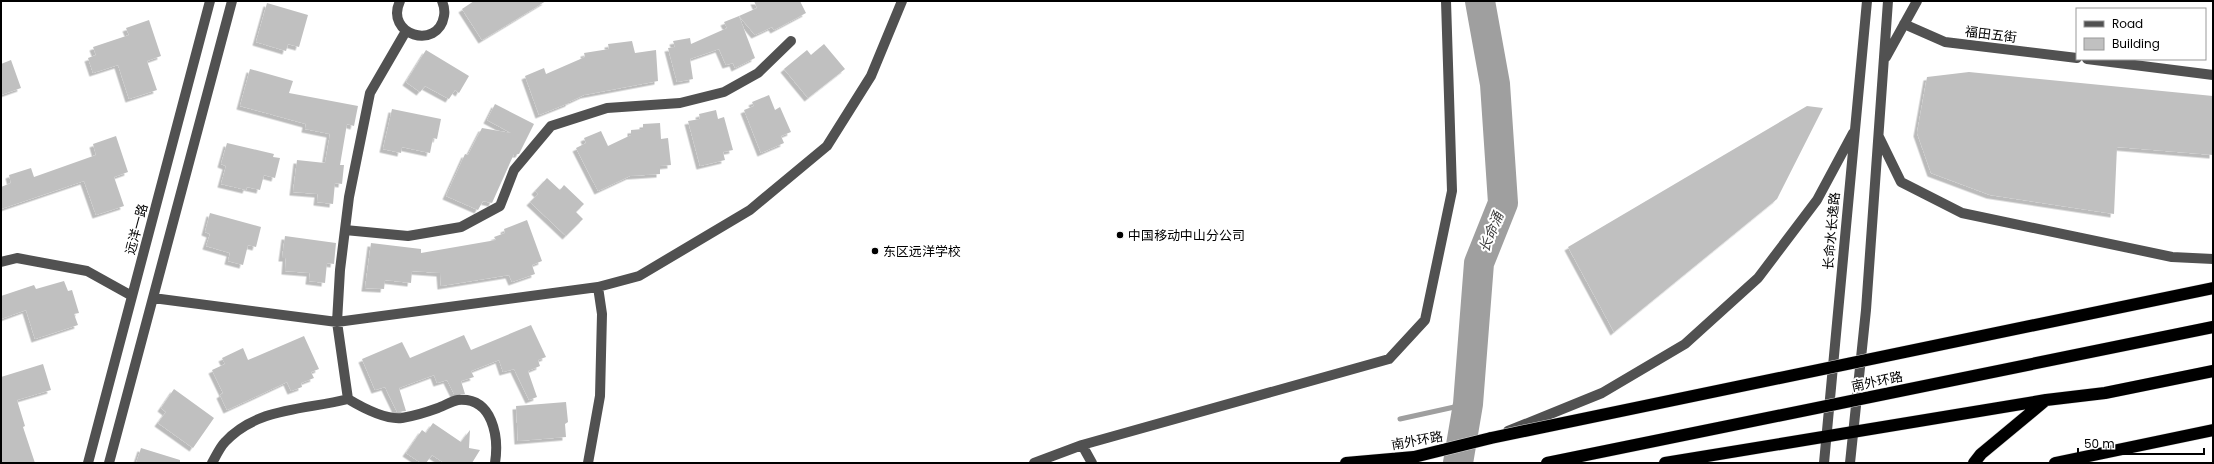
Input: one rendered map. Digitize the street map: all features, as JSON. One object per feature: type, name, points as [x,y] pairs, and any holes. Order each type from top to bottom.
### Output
[{"type":"highway","name":"南外环路","points":[[1346,463],[1414,457],[1491,438],[2213,288]]},
{"type":"highway","name":"南外环路","points":[[1547,463],[2213,327]]},
{"type":"highway","points":[[1665,463],[2046,400],[2105,393],[2213,371]]},
{"type":"highway","points":[[1974,463],[1981,454],[2046,400]]},
{"type":"highway","points":[[2055,463],[2213,430]]},
{"type":"street","name":"远洋一路","points":[[88,463],[210,1]]},
{"type":"street","points":[[109,463],[232,1]]},
{"type":"street","points":[[400,1],[397,10],[398,18],[406,31],[420,36],[435,32],[444,19],[445,11],[442,1]]},
{"type":"street","points":[[153,298],[337,322],[598,287],[639,276],[750,210],[827,146],[871,76],[902,1]]},
{"type":"street","points":[[1034,463],[1082,445],[1389,359],[1425,320],[1452,191],[1446,1]]},
{"type":"street","name":"长命水长逸路","points":[[1824,463],[1853,132],[1867,1]]},
{"type":"street","points":[[1850,463],[1866,310],[1888,1]]},
{"type":"street","points":[[1884,60],[1917,1]]},
{"type":"street","name":"福田五街","points":[[1904,24],[1945,42],[2076,58]]},
{"type":"street","points":[[348,399],[337,322],[340,270],[349,197],[370,93],[406,31]]},
{"type":"street","points":[[345,230],[408,236],[461,227],[500,206],[514,170],[551,126],[607,108],[680,103],[724,92],[758,73],[791,41]]},
{"type":"street","points":[[2095,60],[2213,75]]},
{"type":"street","points":[[1491,438],[1602,393],[1685,344],[1758,278],[1817,200],[1853,132]]},
{"type":"street","points":[[1878,136],[1901,182],[1962,213],[2172,258],[2213,259]]},
{"type":"street","points":[[1,262],[17,258],[87,271],[132,296]]},
{"type":"street","points":[[588,463],[600,396],[602,314],[598,287]]},
{"type":"street","points":[[212,463],[224,442],[250,421],[295,408],[327,404],[348,399],[368,412],[401,418],[433,410],[458,400],[477,403],[490,416],[498,447],[495,463]]},
{"type":"street","points":[[1082,445],[1092,463]]},
{"type":"building","points":[[474,1],[546,1],[482,40],[462,9]]},
{"type":"building","points":[[754,1],[800,1],[806,13],[774,30],[772,27],[755,35],[739,16],[757,8]]},
{"type":"building","points":[[267,3],[308,15],[299,47],[288,44],[286,51],[256,42]]},
{"type":"building","points":[[739,16],[755,58],[735,68],[733,63],[726,65],[719,49],[690,59],[693,79],[677,82],[668,48],[675,47],[673,41],[690,38],[691,44],[727,28],[724,22]]},
{"type":"building","points":[[149,20],[161,56],[147,61],[157,90],[129,99],[118,65],[93,73],[88,58],[96,55],[93,47],[129,35],[126,28]]},
{"type":"building","points":[[632,41],[635,53],[656,50],[658,81],[584,95],[569,103],[539,115],[525,76],[544,68],[546,74],[585,57],[584,53],[609,49],[608,44]]},
{"type":"building","points":[[824,44],[845,69],[808,98],[784,69],[807,50],[811,55]]},
{"type":"building","points":[[426,50],[469,76],[459,93],[455,90],[449,99],[425,86],[420,92],[406,82]]},
{"type":"building","points":[[11,60],[21,88],[1,95],[1,64]]},
{"type":"building","points":[[250,69],[293,81],[289,93],[358,106],[354,126],[347,124],[340,165],[344,165],[342,184],[335,183],[333,204],[317,202],[318,194],[293,192],[297,160],[325,163],[330,134],[305,129],[306,124],[240,106]]},
{"type":"building","points":[[1969,72],[2213,96],[2213,155],[2117,147],[2114,214],[1990,195],[1931,173],[1917,133],[1927,77]]},
{"type":"building","points":[[769,95],[775,110],[780,107],[791,132],[781,136],[784,143],[761,153],[744,110],[754,106],[752,102]]},
{"type":"building","points":[[495,104],[534,124],[519,154],[514,154],[492,203],[483,201],[478,210],[446,196],[465,154],[468,155],[482,128],[511,133],[487,120]]},
{"type":"building","points":[[1807,106],[1823,108],[1777,199],[1614,332],[1568,247]]},
{"type":"building","points":[[392,109],[441,119],[437,139],[433,138],[430,153],[402,147],[401,153],[383,149]]},
{"type":"building","points":[[716,110],[718,119],[724,117],[733,150],[723,152],[725,160],[700,166],[688,121],[700,119],[699,114]]},
{"type":"building","points":[[660,123],[661,139],[668,138],[671,165],[660,166],[660,174],[630,176],[598,191],[576,148],[586,143],[584,138],[601,131],[608,146],[631,135],[631,130],[643,129],[643,124]]},
{"type":"building","points":[[116,136],[128,172],[114,177],[124,206],[96,215],[84,181],[1,209],[1,187],[11,183],[9,175],[31,168],[34,177],[96,155],[93,144]]},
{"type":"building","points":[[227,143],[274,154],[273,157],[280,158],[275,178],[264,175],[260,190],[247,187],[246,190],[221,184],[226,166],[221,164]]},
{"type":"building","points":[[547,178],[560,190],[564,185],[584,204],[576,212],[583,219],[566,236],[530,202],[538,194],[535,191]]},
{"type":"building","points":[[210,213],[261,227],[256,247],[248,245],[243,265],[228,261],[230,253],[206,246],[210,234],[205,232]]},
{"type":"building","points":[[527,220],[542,261],[532,265],[535,274],[512,282],[509,275],[441,286],[440,273],[412,271],[411,283],[385,280],[384,289],[365,288],[371,243],[421,249],[421,253],[496,240],[494,237],[505,233],[504,229]]},
{"type":"building","points":[[285,236],[336,243],[334,264],[327,263],[325,283],[309,281],[310,273],[285,271],[286,258],[282,258]]},
{"type":"building","points":[[64,281],[68,291],[72,290],[79,313],[74,314],[78,325],[35,339],[26,310],[1,319],[1,296],[34,285],[36,289]]},
{"type":"building","points":[[531,325],[546,357],[538,360],[540,366],[528,371],[537,397],[529,400],[514,369],[503,372],[499,360],[471,371],[474,377],[461,381],[465,394],[454,394],[447,380],[437,383],[434,375],[399,388],[406,411],[397,412],[385,387],[375,390],[362,359],[402,342],[410,358],[464,335],[471,350]]},
{"type":"building","points":[[304,336],[319,369],[311,372],[314,378],[301,383],[302,387],[291,391],[287,382],[227,410],[220,395],[223,393],[212,370],[225,364],[222,358],[243,348],[248,360]]},
{"type":"building","points":[[43,364],[51,390],[17,400],[25,426],[23,427],[35,463],[1,463],[1,377]]},
{"type":"building","points":[[174,389],[214,418],[193,448],[158,423],[166,412],[161,408]]},
{"type":"building","points":[[566,402],[568,422],[565,424],[566,437],[518,441],[516,406]]},
{"type":"building","points":[[433,423],[461,442],[470,430],[469,448],[480,450],[472,463],[444,463],[432,455],[426,463],[421,463],[406,453],[422,430],[426,433]]},
{"type":"building","points":[[141,448],[180,460],[180,463],[136,463]]},
{"type":"waterway","name":"长命涌","points":[[1458,463],[1468,404],[1479,263],[1503,203],[1495,84],[1480,1]]},
{"type":"waterway","points":[[1400,419],[1468,404]]},
{"type":"place","name":"中国移动中山分公司","points":[[1120,235]]},
{"type":"place","name":"东区远洋学校","points":[[875,251]]}]
